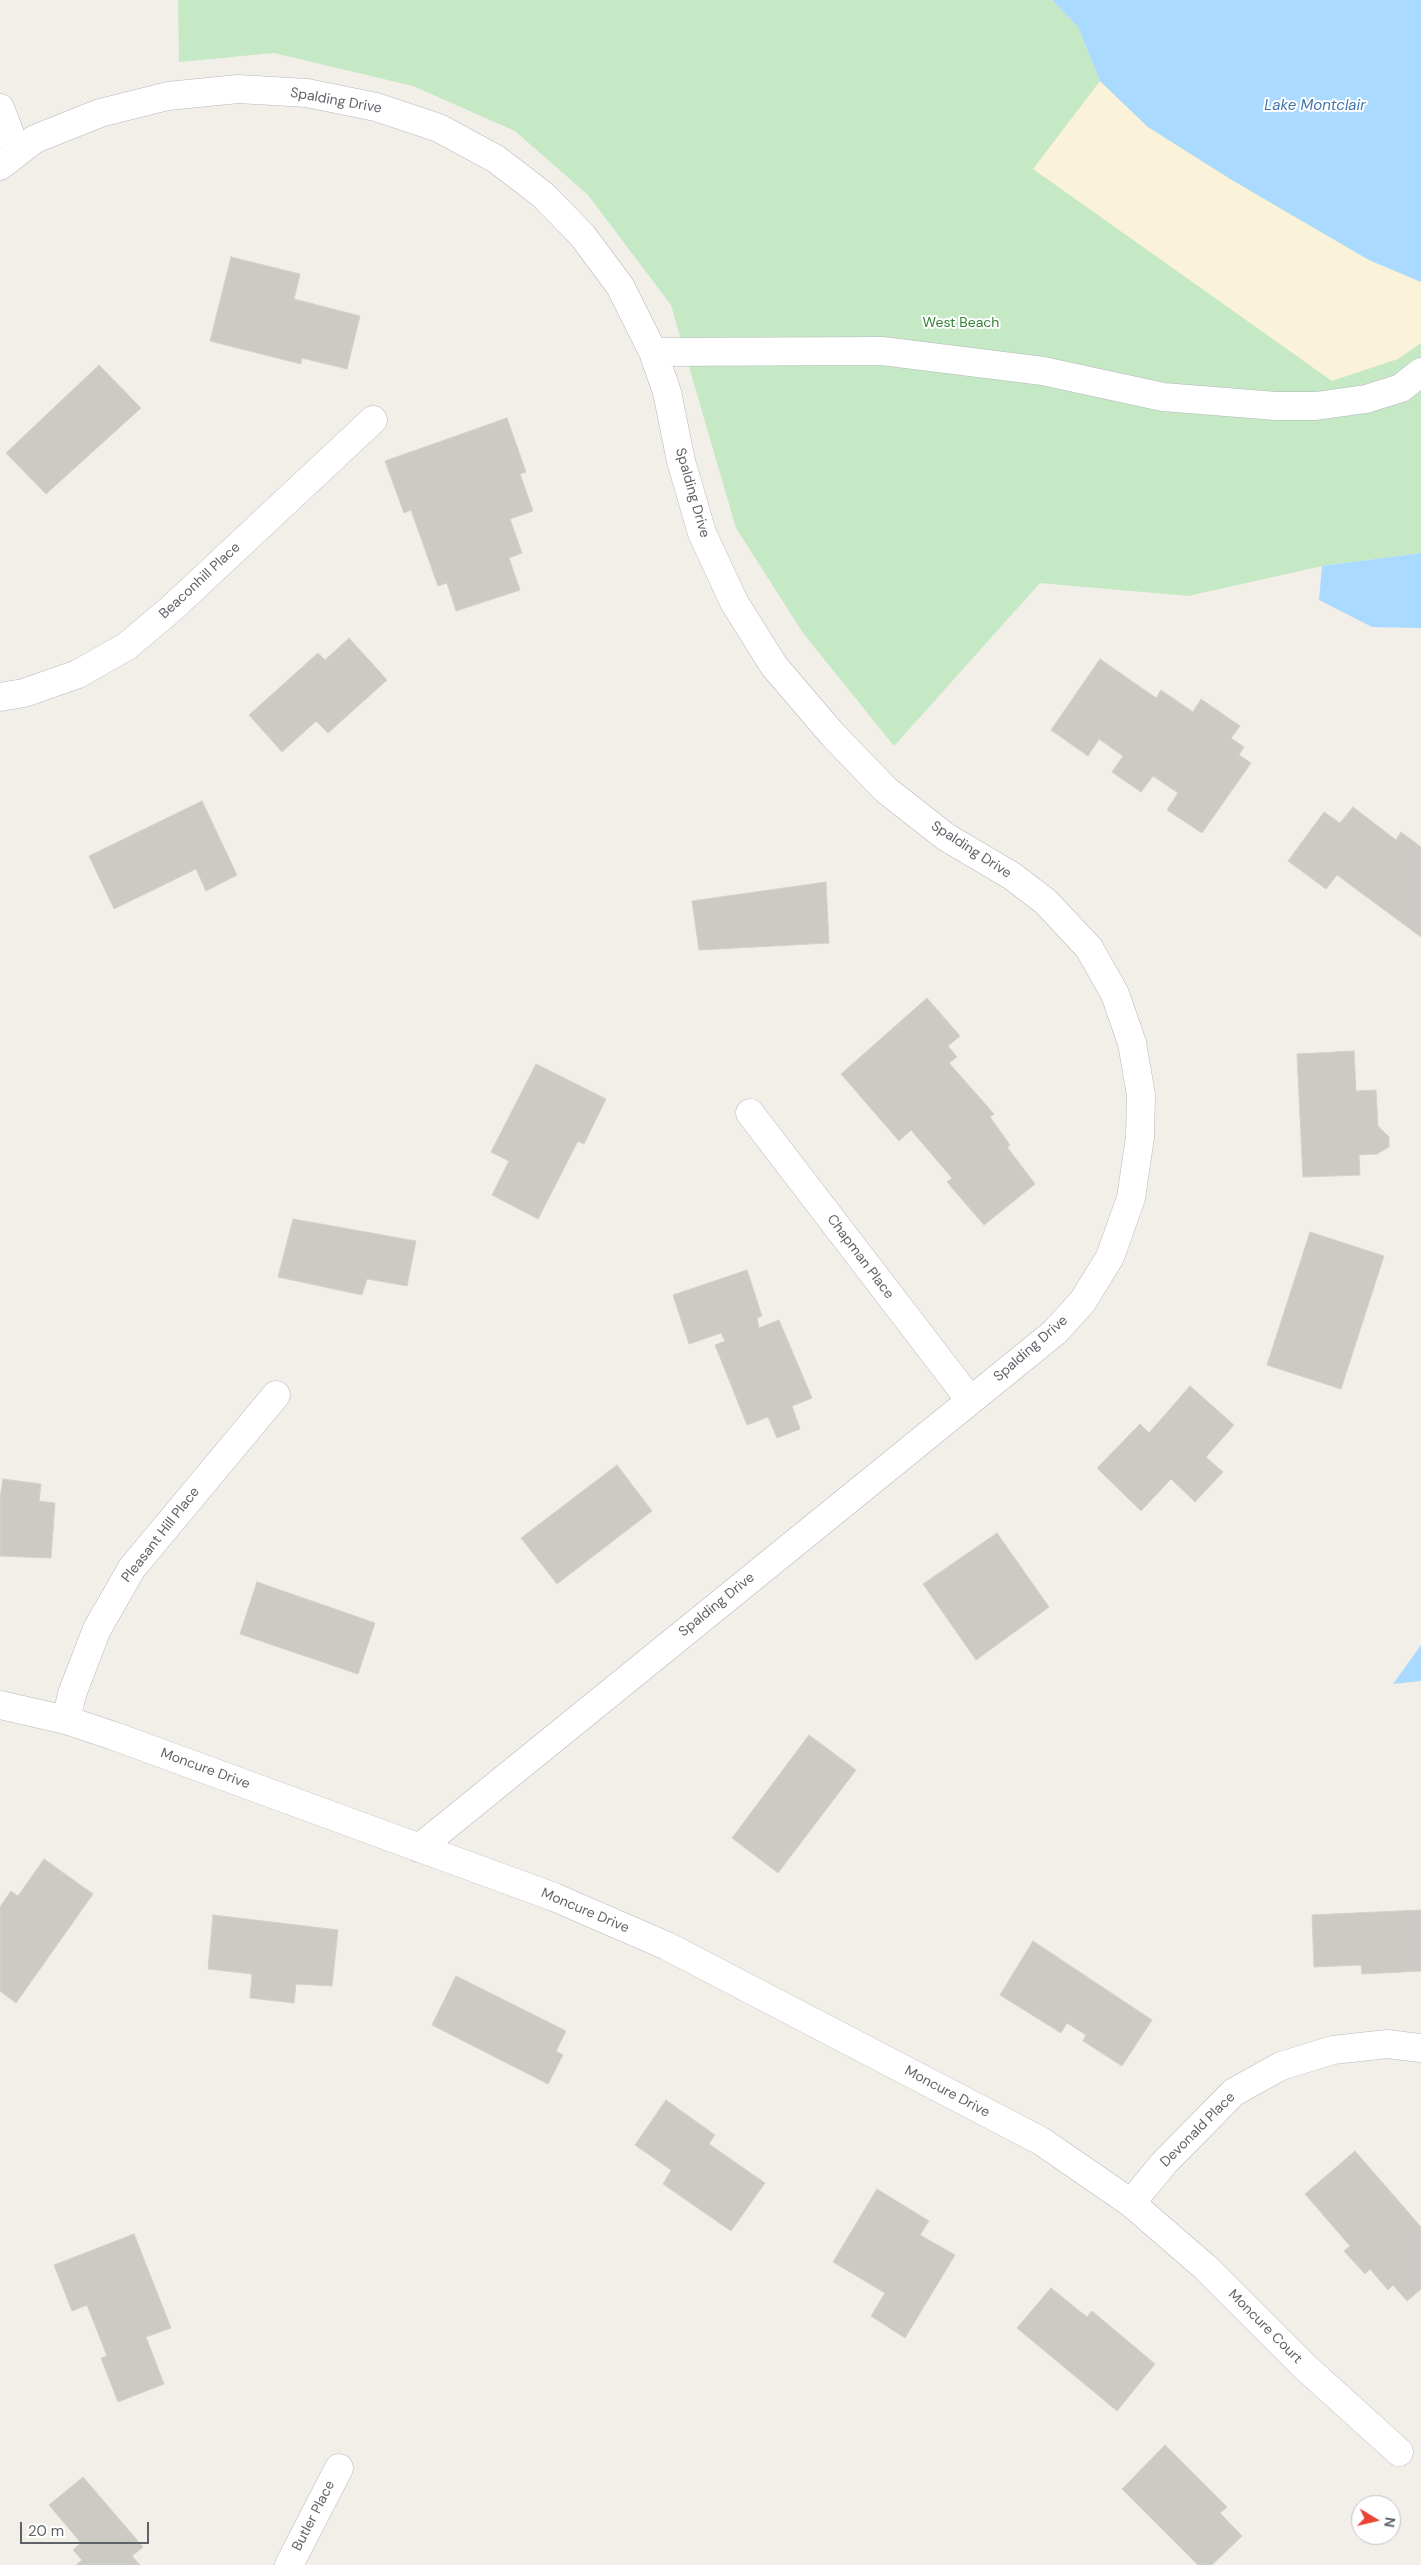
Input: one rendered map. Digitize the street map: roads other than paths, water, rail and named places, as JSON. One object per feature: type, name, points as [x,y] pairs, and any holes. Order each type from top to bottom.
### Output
[{"type":"street","name":"Spalding Drive","points":[[8,159],[35,139],[100,113],[168,96],[238,89],[307,93],[376,107],[439,128],[496,159],[543,195],[582,235],[620,286],[653,352],[667,392],[681,461],[702,533],[734,602],[774,666],[833,735],[886,790],[946,837],[1012,876],[1046,902],[1088,948],[1115,994],[1132,1043],[1140,1095],[1140,1137],[1131,1198],[1110,1257],[1083,1301],[1055,1332],[419,1848]]},
{"type":"street","points":[[0,108],[8,159]]},
{"type":"street","points":[[653,352],[882,351],[1043,370],[1163,398],[1276,406],[1316,406],[1366,399],[1401,388],[1421,372]]},
{"type":"street","name":"Beaconhill Place","points":[[0,697],[24,693],[78,674],[127,646],[171,609],[374,420]]},
{"type":"street","name":"Chapman Place","points":[[750,1113],[970,1400]]},
{"type":"street","name":"Pleasant Hill Place","points":[[66,1720],[72,1694],[97,1629],[132,1568],[276,1394]]},
{"type":"street","name":"Moncure Drive","points":[[0,1705],[66,1720],[554,1897],[667,1946],[1041,2141],[1131,2203]]},
{"type":"street","name":"Devonald Place","points":[[1131,2203],[1164,2163],[1234,2092],[1281,2066],[1333,2050],[1387,2044],[1421,2048]]},
{"type":"street","name":"Moncure Court","points":[[1131,2203],[1205,2267],[1304,2366],[1399,2452]]},
{"type":"street","name":"Butler Place","points":[[289,2565],[339,2468]]},
{"type":"water","name":"Lake Montclair","points":[[1052,0],[1421,0],[1421,282],[1369,260],[1232,180],[1148,127],[1100,81],[1078,27]]},
{"type":"water","points":[[1421,553],[1421,628],[1372,627],[1319,600],[1322,566]]},
{"type":"water","points":[[1421,1645],[1421,1681],[1393,1684]]},
{"type":"park label","name":"West Beach","points":[[961,323]]}]
